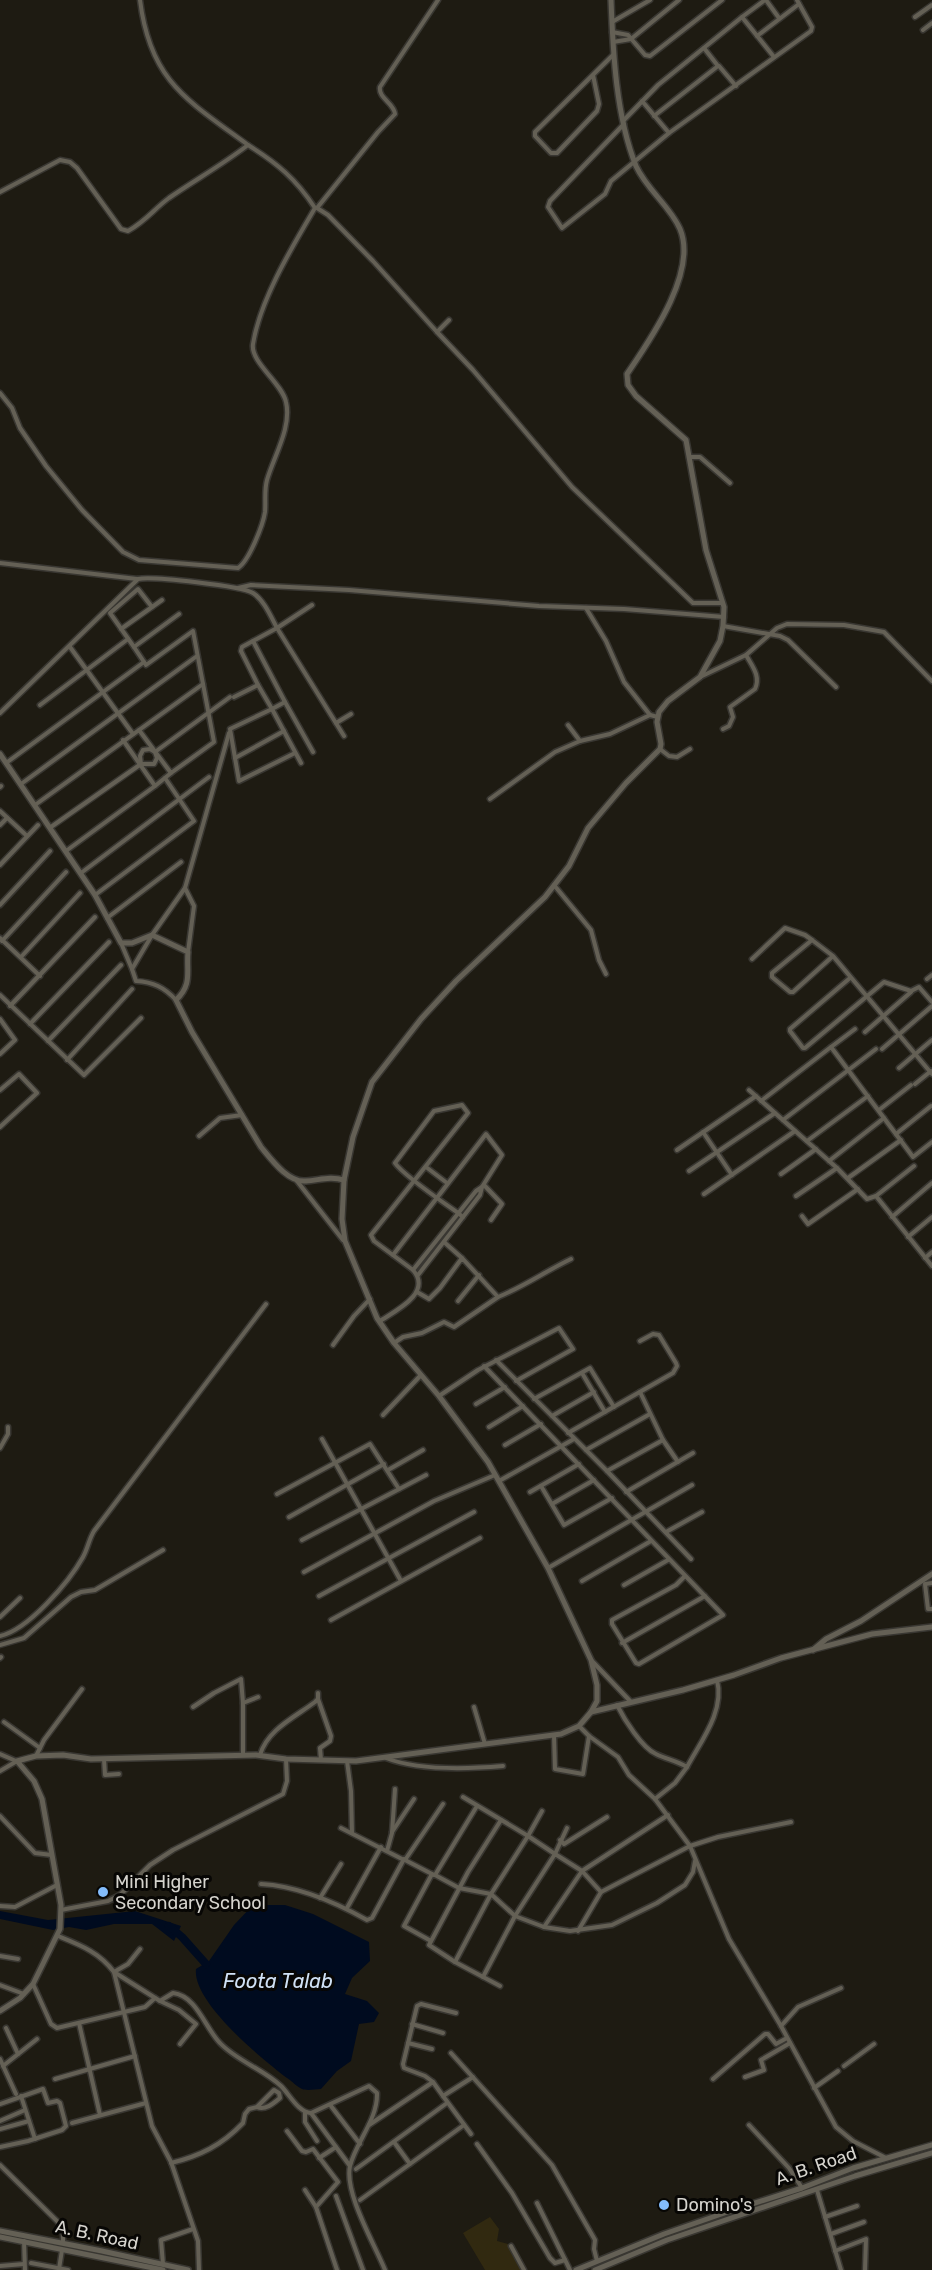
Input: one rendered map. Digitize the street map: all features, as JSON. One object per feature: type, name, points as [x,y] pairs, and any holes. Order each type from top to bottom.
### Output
[{"type":"main road","points":[[0,2011],[25,1994],[33,1984],[59,1932],[61,1912],[42,1799],[34,1781],[17,1761],[36,1756],[63,1755],[104,1759],[260,1756],[347,1761],[561,1734],[579,1726],[591,1713],[597,1701],[597,1685],[591,1660],[548,1568],[497,1478],[439,1396],[394,1343],[378,1320],[346,1243],[342,1219],[344,1180],[353,1137],[364,1099],[372,1082],[421,1020],[456,981],[545,897],[569,866],[593,821],[660,749],[658,717],[662,707],[700,677],[720,641],[724,616],[723,605],[706,550],[685,438],[636,396],[627,380],[627,374],[678,287],[683,239],[680,229],[642,175],[635,161],[624,122],[614,54],[611,0]]},
{"type":"main road","points":[[0,754],[81,873],[121,943],[132,943],[152,935],[188,952],[189,976],[184,990],[176,1000],[192,1032],[261,1147],[272,1160],[297,1181],[332,1177],[344,1180]]},
{"type":"main road","points":[[812,1651],[826,1639],[861,1621],[932,1574]]},
{"type":"main road","points":[[591,1713],[683,1690],[781,1658],[872,1635],[932,1627]]},
{"type":"main road","name":"A. B. Road","points":[[576,2270],[724,2213],[802,2188],[854,2168],[932,2145]]},
{"type":"main road","name":"A. B. Road","points":[[598,2269],[667,2240],[855,2176],[932,2153]]},
{"type":"main road","points":[[876,2161],[878,2169]]},
{"type":"main road","name":"A. B. Road","points":[[0,2231],[163,2267]]},
{"type":"main road","name":"A. B. Road","points":[[0,2237],[63,2245],[122,2261],[188,2270]]},
{"type":"main road","points":[[610,2270],[614,2262],[611,2255]]},
{"type":"main road","points":[[597,2261],[598,2269]]},
{"type":"street","points":[[140,0],[147,40],[165,76],[185,99],[274,162],[301,187],[316,208],[328,215],[373,261],[473,370],[572,487],[636,551],[693,603],[723,605]]},
{"type":"street","points":[[0,393],[12,408],[20,428],[46,466],[82,510],[123,552],[139,560],[238,568],[244,564],[264,514],[266,483],[288,418],[284,395],[254,356],[252,346],[264,305],[316,208],[395,114],[394,109],[380,93],[380,87],[438,0]]},
{"type":"street","points":[[612,22],[650,0]]},
{"type":"street","points":[[613,42],[631,39],[679,0]]},
{"type":"street","points":[[612,32],[627,34],[645,55],[650,56],[722,0]]},
{"type":"street","points":[[757,36],[779,18],[798,2],[812,27],[811,31],[669,133],[611,181],[605,194],[564,227],[560,226],[548,207],[550,201],[658,85],[765,0],[779,18]]},
{"type":"street","points":[[915,16],[932,5]]},
{"type":"street","points":[[742,17],[774,57]]},
{"type":"street","points":[[923,30],[932,23]]},
{"type":"street","points":[[704,48],[736,86]]},
{"type":"street","points":[[593,75],[599,104],[597,111],[557,153],[551,153],[534,133],[614,54]]},
{"type":"street","points":[[654,116],[718,66]]},
{"type":"street","points":[[642,101],[669,133]]},
{"type":"street","points":[[0,192],[55,162],[60,160],[69,162],[77,168],[122,229],[128,231],[152,214],[166,200],[221,166],[248,145]]},
{"type":"street","points":[[437,332],[449,320]]},
{"type":"street","points":[[689,457],[700,458],[729,483]]},
{"type":"street","points":[[0,563],[138,579],[158,578],[238,588],[255,594],[344,736]]},
{"type":"street","points":[[0,713],[138,579]]},
{"type":"street","points":[[238,588],[251,585],[349,590],[477,602],[724,616]]},
{"type":"street","points":[[144,662],[110,613],[138,589],[152,607]]},
{"type":"street","points":[[122,629],[162,600]]},
{"type":"street","points":[[301,764],[240,651],[242,647],[277,628],[312,604]]},
{"type":"street","points":[[586,608],[606,641],[624,682],[650,715],[658,717]]},
{"type":"street","points":[[134,647],[179,614]]},
{"type":"street","points":[[700,677],[746,655],[771,633],[787,624],[844,625],[878,630],[892,639],[932,681]]},
{"type":"street","points":[[723,626],[771,633],[788,640],[836,687]]},
{"type":"street","points":[[6,763],[144,662],[147,664],[193,632],[214,742],[66,851]]},
{"type":"street","points":[[40,705],[128,639]]},
{"type":"street","points":[[253,641],[313,752]]},
{"type":"street","points":[[70,646],[133,734]]},
{"type":"street","points":[[723,729],[729,726],[733,717],[730,707],[755,689],[757,685],[757,675],[746,655]]},
{"type":"street","points":[[21,784],[197,656]]},
{"type":"street","points":[[35,805],[203,684]]},
{"type":"street","points":[[155,752],[232,697],[258,685]]},
{"type":"street","points":[[132,969],[152,935],[185,888],[230,729],[285,702]]},
{"type":"street","points":[[336,723],[351,714]]},
{"type":"street","points":[[490,799],[555,752],[580,741],[610,734],[650,715]]},
{"type":"street","points":[[568,725],[580,741]]},
{"type":"street","points":[[230,729],[239,782],[295,753]]},
{"type":"street","points":[[139,730],[171,773]]},
{"type":"street","points":[[235,758],[284,732]]},
{"type":"street","points":[[123,740],[155,786]]},
{"type":"street","points":[[51,827],[141,764],[153,764],[157,758],[155,752],[150,748],[143,750],[140,756],[141,764]]},
{"type":"street","points":[[660,749],[669,756],[677,758],[690,749]]},
{"type":"street","points":[[81,873],[209,777]]},
{"type":"street","points":[[95,895],[194,820],[165,778]]},
{"type":"street","points":[[0,811],[27,836]]},
{"type":"street","points":[[0,825],[7,818]]},
{"type":"street","points":[[0,865],[38,825]]},
{"type":"street","points":[[0,905],[50,851]]},
{"type":"street","points":[[107,918],[181,862]]},
{"type":"street","points":[[40,976],[1,940],[66,872]]},
{"type":"street","points":[[554,885],[591,930],[599,960],[606,974]]},
{"type":"street","points":[[185,888],[194,906],[188,952]]},
{"type":"street","points":[[21,957],[80,893]]},
{"type":"street","points":[[10,1006],[95,917]]},
{"type":"street","points":[[752,959],[785,928],[805,935],[832,956],[931,1072],[879,1110]]},
{"type":"street","points":[[812,940],[772,973],[772,977],[789,993],[793,993],[832,956]]},
{"type":"street","points":[[30,1024],[109,942]]},
{"type":"street","points":[[121,943],[136,981],[150,982],[162,987],[176,1000]]},
{"type":"street","points":[[48,1041],[121,965]]},
{"type":"street","points":[[927,979],[932,975]]},
{"type":"street","points":[[850,978],[790,1029],[803,1048],[806,1048],[884,982],[911,992]]},
{"type":"street","points":[[865,1032],[911,992],[921,988],[932,1004],[882,1049]]},
{"type":"street","points":[[67,1060],[132,990]]},
{"type":"street","points":[[0,995],[84,1075],[141,1018]]},
{"type":"street","points":[[0,1019],[15,1040],[0,1054]]},
{"type":"street","points":[[761,1101],[855,1029]]},
{"type":"street","points":[[899,1068],[932,1040]]},
{"type":"street","points":[[831,1047],[913,1156],[932,1142]]},
{"type":"street","points":[[783,1120],[876,1049]]},
{"type":"street","points":[[0,1090],[19,1074],[37,1093],[0,1127]]},
{"type":"street","points":[[749,1090],[848,1178],[867,1199],[876,1196],[914,1166]]},
{"type":"street","points":[[677,1150],[756,1096]]},
{"type":"street","points":[[807,1141],[868,1096]]},
{"type":"street","points":[[418,1276],[371,1235],[415,1180],[426,1167],[468,1113],[463,1105],[434,1111],[396,1160],[398,1167],[415,1180],[458,1214],[463,1217]]},
{"type":"street","points":[[896,1134],[931,1106]]},
{"type":"street","points":[[690,1171],[775,1113]]},
{"type":"street","points":[[199,1136],[220,1118],[242,1115]]},
{"type":"street","points":[[829,1161],[884,1118]]},
{"type":"street","points":[[704,1194],[795,1131]]},
{"type":"street","points":[[703,1132],[732,1175]]},
{"type":"street","points":[[378,1320],[406,1304],[417,1292],[418,1276],[480,1195],[502,1155],[486,1134],[393,1255]]},
{"type":"street","points":[[848,1178],[901,1140]]},
{"type":"street","points":[[781,1174],[816,1149]]},
{"type":"street","points":[[426,1167],[447,1183]]},
{"type":"street","points":[[796,1196],[837,1168]]},
{"type":"street","points":[[297,1181],[346,1243]]},
{"type":"street","points":[[892,1217],[932,1183]]},
{"type":"street","points":[[413,1270],[476,1191],[483,1186]]},
{"type":"street","points":[[483,1186],[502,1204],[490,1220]]},
{"type":"street","points":[[802,1216],[808,1224],[858,1189]]},
{"type":"street","points":[[876,1196],[932,1266]]},
{"type":"street","points":[[908,1237],[932,1217]]},
{"type":"street","points":[[444,1242],[479,1275],[498,1297]]},
{"type":"street","points":[[925,1258],[932,1252]]},
{"type":"street","points":[[417,1292],[429,1299],[462,1258]]},
{"type":"street","points":[[394,1343],[403,1337],[422,1333],[444,1322],[454,1327],[498,1297],[571,1259]]},
{"type":"street","points":[[458,1301],[479,1275]]},
{"type":"street","points":[[333,1345],[354,1316],[370,1299]]},
{"type":"street","points":[[0,1636],[22,1626],[38,1613],[56,1592],[83,1557],[94,1531],[266,1304]]},
{"type":"street","points":[[439,1396],[484,1366],[559,1328],[573,1349],[516,1381]]},
{"type":"street","points":[[568,1433],[673,1373],[677,1366],[659,1335],[653,1334],[640,1341]]},
{"type":"street","points":[[496,1360],[691,1559]]},
{"type":"street","points":[[484,1366],[612,1498],[723,1616],[639,1664],[632,1660],[612,1620],[676,1585],[685,1576]]},
{"type":"street","points":[[534,1399],[590,1368],[614,1407]]},
{"type":"street","points":[[582,1373],[605,1412]]},
{"type":"street","points":[[383,1415],[421,1375]]},
{"type":"street","points":[[476,1404],[505,1387]]},
{"type":"street","points":[[552,1416],[594,1392]]},
{"type":"street","points":[[640,1392],[663,1440],[678,1461]]},
{"type":"street","points":[[489,1427],[523,1406]]},
{"type":"street","points":[[586,1450],[650,1414]]},
{"type":"street","points":[[505,1444],[541,1424]]},
{"type":"street","points":[[0,1448],[8,1434],[8,1426]]},
{"type":"street","points":[[322,1439],[401,1581]]},
{"type":"street","points":[[304,1572],[434,1501],[497,1478],[574,1439]]},
{"type":"street","points":[[607,1471],[663,1440]]},
{"type":"street","points":[[277,1494],[370,1444],[399,1489]]},
{"type":"street","points":[[388,1470],[423,1450]]},
{"type":"street","points":[[626,1492],[693,1453]]},
{"type":"street","points":[[289,1517],[384,1464]]},
{"type":"street","points":[[530,1492],[579,1464]]},
{"type":"street","points":[[302,1540],[426,1475]]},
{"type":"street","points":[[552,1504],[594,1480]]},
{"type":"street","points":[[548,1568],[692,1485]]},
{"type":"street","points":[[541,1486],[564,1525],[612,1498]]},
{"type":"street","points":[[319,1596],[474,1512]]},
{"type":"street","points":[[666,1532],[702,1512]]},
{"type":"street","points":[[331,1620],[480,1538]]},
{"type":"street","points":[[582,1581],[651,1541]]},
{"type":"street","points":[[0,1645],[24,1638],[58,1608],[81,1592],[95,1590],[163,1551]]},
{"type":"street","points":[[624,1585],[668,1560]]},
{"type":"street","points":[[932,1583],[925,1584],[928,1609],[932,1609]]},
{"type":"street","points":[[622,1642],[705,1596]]},
{"type":"street","points":[[0,1617],[20,1598]]},
{"type":"street","points":[[591,1660],[631,1702]]},
{"type":"street","points":[[193,1707],[241,1679],[243,1756]]},
{"type":"street","points":[[655,1799],[675,1783],[706,1736],[715,1713],[720,1690],[717,1679]]},
{"type":"street","points":[[36,1756],[39,1748],[82,1689]]},
{"type":"street","points":[[260,1756],[262,1746],[270,1735],[318,1696],[331,1736],[330,1741],[320,1748],[321,1760]]},
{"type":"street","points":[[243,1702],[258,1697]]},
{"type":"street","points":[[617,1706],[646,1747],[657,1755],[687,1767]]},
{"type":"street","points":[[474,1707],[485,1744]]},
{"type":"street","points":[[4,1722],[39,1748]]},
{"type":"street","points":[[579,1726],[618,1757],[628,1775],[655,1799],[690,1846],[729,1939],[789,2040],[836,2127],[852,2141],[887,2158]]},
{"type":"street","points":[[554,1735],[555,1769],[583,1774],[589,1736]]},
{"type":"street","points":[[0,1754],[17,1761]]},
{"type":"street","points":[[384,1757],[402,1764],[470,1768],[503,1766]]},
{"type":"street","points":[[104,1759],[105,1775],[119,1774]]},
{"type":"street","points":[[61,1912],[120,1895],[150,1865],[173,1850],[283,1794],[287,1781],[286,1759]]},
{"type":"street","points":[[0,1771],[17,1761]]},
{"type":"street","points":[[347,1761],[351,1791],[352,1833]]},
{"type":"street","points":[[387,1851],[392,1833],[394,1789]]},
{"type":"street","points":[[463,1797],[582,1871],[602,1892]]},
{"type":"street","points":[[392,1833],[414,1799]]},
{"type":"street","points":[[261,1884],[277,1885],[320,1898],[347,1908],[367,1920],[372,1918],[404,1860],[442,1804]]},
{"type":"street","points":[[431,1941],[404,1926],[477,1806]]},
{"type":"street","points":[[455,1962],[490,1894],[542,1811]]},
{"type":"street","points":[[544,1927],[582,1871],[668,1815]]},
{"type":"street","points":[[0,1816],[35,1853],[52,1855]]},
{"type":"street","points":[[560,1840],[564,1844],[607,1817]]},
{"type":"street","points":[[500,1986],[429,1945],[459,1888],[501,1820]]},
{"type":"street","points":[[578,1931],[602,1892],[690,1846],[718,1837],[791,1822]]},
{"type":"street","points":[[341,1828],[459,1888],[490,1894],[515,1916],[544,1927],[578,1931],[612,1925],[657,1903],[685,1884],[693,1872],[695,1859]]},
{"type":"street","points":[[483,1977],[515,1916],[555,1854],[567,1828]]},
{"type":"street","points":[[347,1908],[381,1847]]},
{"type":"street","points":[[320,1898],[341,1864]]},
{"type":"street","points":[[0,1906],[15,1907],[57,1885]]},
{"type":"street","points":[[59,1932],[92,1950],[114,1972],[160,2001],[179,2010],[196,2024],[180,2044]]},
{"type":"street","points":[[114,1972],[128,1964],[140,1949]]},
{"type":"street","points":[[0,1956],[18,1959]]},
{"type":"street","points":[[114,1972],[152,2126],[171,2163],[198,2241],[199,2270]]},
{"type":"street","points":[[33,1984],[53,2027],[57,2028],[147,2006],[155,1998]]},
{"type":"street","points":[[0,1985],[9,1986],[25,1994]]},
{"type":"street","points":[[781,2026],[801,2005],[841,1988]]},
{"type":"street","points":[[160,2001],[173,1993],[185,1998],[200,2013],[220,2044],[279,2084],[308,2113],[350,2166]]},
{"type":"street","points":[[456,2013],[419,2004],[403,2064],[404,2068],[426,2076],[433,2082],[471,2134]]},
{"type":"street","points":[[79,2023],[100,2115]]},
{"type":"street","points":[[412,2024],[443,2033]]},
{"type":"street","points":[[6,2028],[18,2054]]},
{"type":"street","points":[[713,2079],[765,2034],[768,2034],[777,2047]]},
{"type":"street","points":[[3,2066],[37,2039]]},
{"type":"street","points":[[745,2077],[764,2070],[761,2060],[789,2040]]},
{"type":"street","points":[[408,2043],[432,2049]]},
{"type":"street","points":[[844,2066],[874,2044]]},
{"type":"street","points":[[451,2054],[561,2178],[595,2240],[594,2249],[597,2261]]},
{"type":"street","points":[[56,2079],[135,2056]]},
{"type":"street","points":[[0,2059],[15,2094]]},
{"type":"street","points":[[814,2088],[838,2071]]},
{"type":"street","points":[[443,2096],[473,2077]]},
{"type":"street","points":[[369,2125],[433,2082]]},
{"type":"street","points":[[308,2113],[331,2106],[369,2086],[377,2093],[378,2098],[369,2125],[350,2166],[350,2179],[360,2218],[385,2270]]},
{"type":"street","points":[[0,2104],[43,2089],[48,2103],[57,2101],[60,2103],[65,2129],[0,2147]]},
{"type":"street","points":[[171,2163],[197,2156],[217,2146],[243,2123],[246,2111],[257,2107],[272,2091],[277,2090],[280,2098],[278,2100],[265,2108],[257,2107]]},
{"type":"street","points":[[21,2096],[35,2139]]},
{"type":"street","points":[[72,2123],[146,2103]]},
{"type":"street","points":[[356,2169],[447,2103]]},
{"type":"street","points":[[331,2106],[360,2144]]},
{"type":"street","points":[[0,2121],[25,2110]]},
{"type":"street","points":[[308,2113],[305,2122],[317,2141]]},
{"type":"street","points":[[0,2128],[29,2121]]},
{"type":"street","points":[[360,2200],[464,2125]]},
{"type":"street","points":[[749,2125],[789,2168],[802,2188]]},
{"type":"street","points":[[286,2132],[302,2151],[313,2149],[338,2182],[316,2207]]},
{"type":"street","points":[[394,2142],[410,2164]]},
{"type":"street","points":[[477,2144],[512,2193],[550,2258],[555,2263],[565,2260]]},
{"type":"street","points":[[319,2158],[336,2146]]},
{"type":"street","points":[[0,2165],[58,2222],[63,2232],[59,2269]]},
{"type":"street","points":[[305,2190],[316,2207],[337,2270]]},
{"type":"street","points":[[817,2190],[841,2270]]},
{"type":"street","points":[[336,2196],[363,2270]]},
{"type":"street","points":[[537,2203],[570,2270]]},
{"type":"street","points":[[825,2217],[857,2206]]},
{"type":"street","points":[[831,2234],[864,2222]]},
{"type":"street","points":[[163,2267],[161,2240],[193,2229]]},
{"type":"street","points":[[835,2251],[866,2239],[865,2270]]},
{"type":"street","points":[[24,2241],[25,2270]]},
{"type":"street","points":[[511,2246],[524,2270]]},
{"type":"street","points":[[120,2270],[122,2261]]},
{"type":"street","points":[[31,2263],[68,2270]]},
{"type":"street","points":[[0,2265],[24,2264]]},
{"type":"shaded area","points":[[490,2217],[499,2229],[497,2241],[508,2244],[523,2270],[485,2270],[463,2233]]},
{"type":"water","name":"Foota Talab","points":[[253,1905],[285,1905],[313,1914],[369,1942],[370,1961],[352,1978],[345,1994],[367,2001],[379,2013],[374,2022],[359,2024],[351,2061],[337,2071],[321,2089],[300,2088],[262,2058],[216,2013],[198,1982],[196,1969],[209,1961],[234,1925]]},
{"type":"water","points":[[0,1911],[48,1920],[135,1911],[181,1926],[174,1941],[152,1924],[114,1924],[86,1930],[69,1927],[53,1930],[0,1919]]},
{"type":"waterway","points":[[169,1926],[206,1964]]},
{"type":"place","name":"Mini Higher Secondary School","points":[[103,1892]]},
{"type":"place","name":"Domino's","points":[[664,2205]]}]
